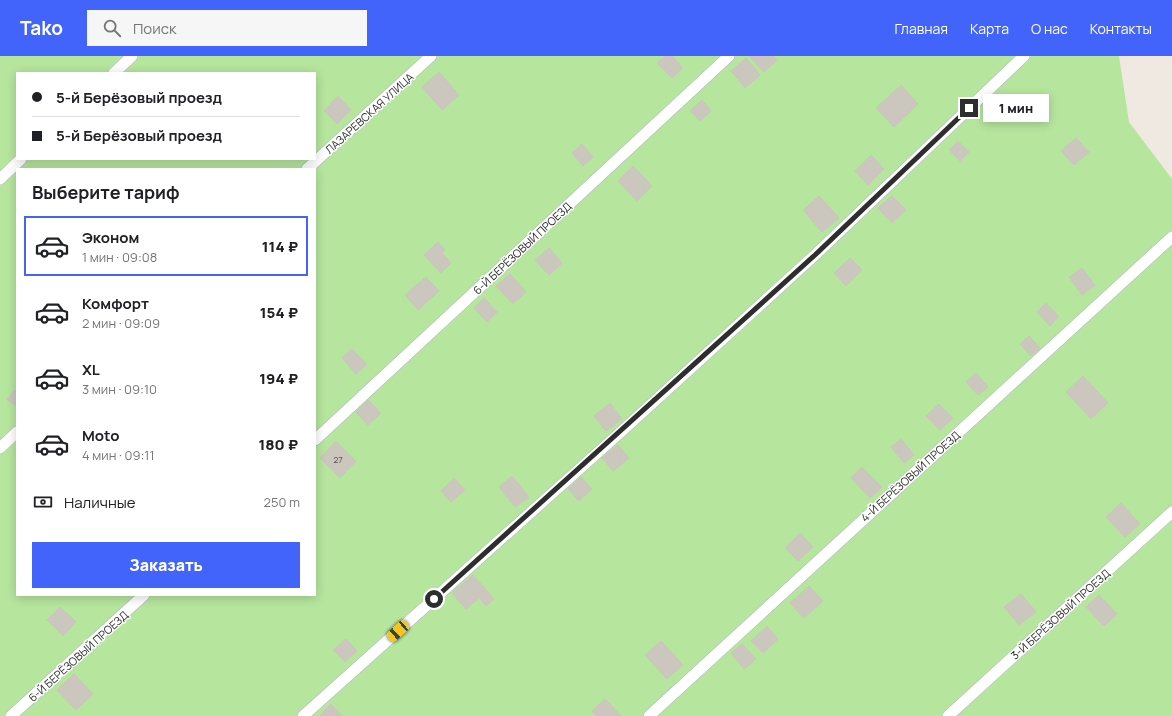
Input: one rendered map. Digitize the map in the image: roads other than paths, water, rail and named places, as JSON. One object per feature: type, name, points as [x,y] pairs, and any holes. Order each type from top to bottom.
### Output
[{"type":"lane","points":[[115,72],[132,56]]},
{"type":"lane","name":"ЛАЗАРЕВСКАЯ УЛИЦА","points":[[308,168],[431,56]]},
{"type":"lane","name":"6-Й БЕРЁЗОВЫЙ ПРОЕЗД","points":[[316,439],[729,56]]},
{"type":"lane","points":[[303,716],[623,430],[815,255],[1024,56]]},
{"type":"lane","points":[[0,179],[20,160]]},
{"type":"lane","name":"4-Й БЕРЁЗОВЫЙ ПРОЕЗД","points":[[649,716],[1172,237]]},
{"type":"lane","points":[[0,448],[16,433]]},
{"type":"lane","name":"3-Й БЕРЁЗОВЫЙ ПРОЕЗД","points":[[948,716],[1172,512]]},
{"type":"lane","name":"6-Й БЕРЁЗОВЫЙ ПРОЕЗД","points":[[11,716],[143,596]]}]
